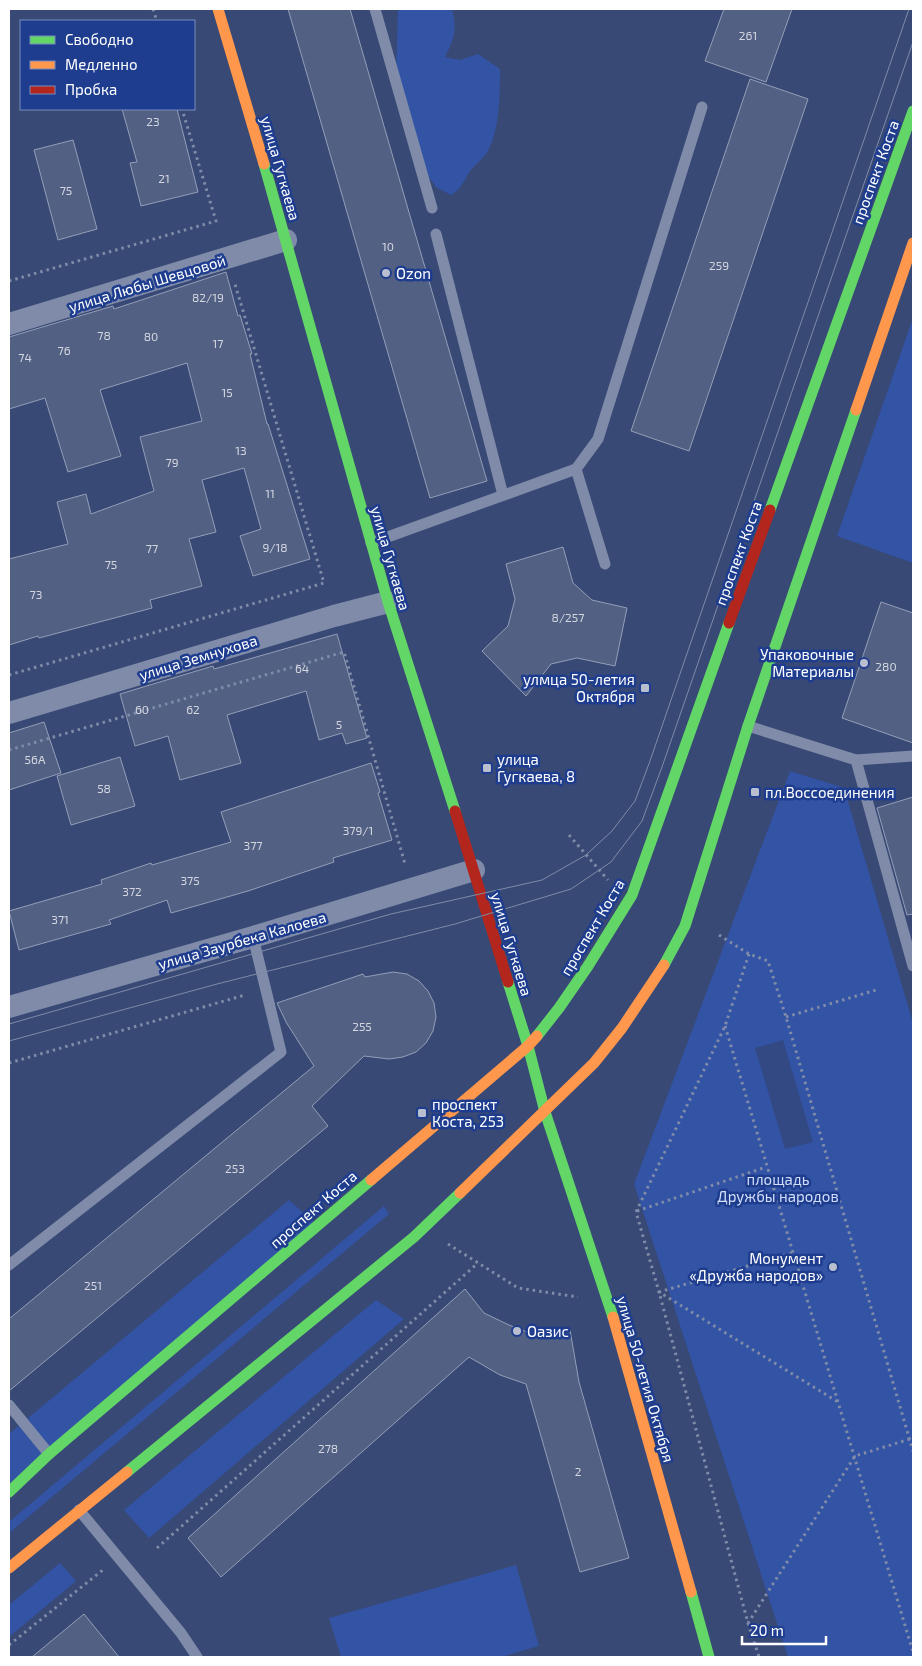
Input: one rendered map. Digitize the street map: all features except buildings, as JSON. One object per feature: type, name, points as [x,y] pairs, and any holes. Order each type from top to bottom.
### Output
[{"type":"main road","name":"улица Гугкаева","points":[[218,9],[286,240],[388,602],[474,870],[528,1046],[545,1112]]},
{"type":"main road","name":"проспект Коста","points":[[10,1488],[528,1046],[559,1008],[583,973],[632,895],[913,111]]},
{"type":"main road","points":[[9,1568],[414,1237],[594,1063],[622,1028],[661,970],[685,926],[748,726],[913,243]]},
{"type":"main road","name":"улица 50-летия Октября","points":[[545,1112],[608,1298],[709,1657]]},
{"type":"street","name":"улица Любы Шевцовой","points":[[9,324],[286,240]]},
{"type":"street","name":"улица Земнухова","points":[[9,713],[334,616],[388,602]]},
{"type":"street","name":"улица Заурбека Калоева","points":[[9,1007],[253,937],[474,870]]},
{"type":"lane","points":[[375,9],[432,208]]},
{"type":"lane","points":[[371,543],[576,469],[598,439],[702,107]]},
{"type":"lane","points":[[436,234],[503,495]]},
{"type":"lane","points":[[576,469],[605,564]]},
{"type":"lane","points":[[748,726],[856,760],[913,756]]},
{"type":"lane","points":[[856,760],[913,966]]},
{"type":"lane","points":[[9,1265],[281,1052],[253,937]]},
{"type":"lane","points":[[9,1405],[50,1454]]},
{"type":"lane","points":[[79,1510],[120,1557],[181,1633],[197,1657]]},
{"type":"path","points":[[9,281],[216,221],[182,110]]},
{"type":"path","points":[[9,675],[324,583],[235,284]]},
{"type":"path","points":[[9,750],[344,652],[406,868]]},
{"type":"path","points":[[569,835],[608,881]]},
{"type":"path","points":[[719,935],[749,954],[768,961],[912,1440],[913,1450]]},
{"type":"path","points":[[749,954],[725,1026],[636,1212],[748,1623],[759,1657]]},
{"type":"path","points":[[786,1017],[876,990]]},
{"type":"path","points":[[9,1063],[245,995]]},
{"type":"path","points":[[725,1026],[913,1652]]},
{"type":"path","points":[[636,1212],[766,1166]]},
{"type":"path","points":[[447,1243],[518,1288],[583,1298]]},
{"type":"path","points":[[659,1292],[792,1254]]},
{"type":"path","points":[[157,1548],[478,1263]]},
{"type":"path","points":[[659,1292],[838,1402]]},
{"type":"path","points":[[748,1623],[855,1456],[912,1440]]},
{"type":"path","points":[[9,1645],[120,1557]]},
{"type":"green space","points":[[398,9],[452,9],[454,33],[445,57],[460,60],[478,54],[500,69],[497,124],[491,145],[460,187],[451,195],[436,187],[421,166],[396,74]]},
{"type":"green space","points":[[913,318],[913,563],[837,536]]},
{"type":"green space","name":"площадь Дружбы народов","points":[[790,771],[844,788],[913,1023],[913,1657],[788,1657],[634,1184]]},
{"type":"green space","points":[[289,1200],[317,1225],[9,1484],[9,1434]]},
{"type":"green space","points":[[384,1206],[389,1214],[9,1533],[9,1522]]},
{"type":"green space","points":[[376,1300],[404,1319],[149,1538],[124,1510]]},
{"type":"green space","points":[[60,1563],[76,1581],[9,1637],[9,1605]]},
{"type":"green space","points":[[516,1565],[539,1646],[501,1657],[341,1657],[329,1618]]},
{"type":"shaded area","points":[[783,1040],[813,1142],[785,1149],[755,1048]]},
{"type":"tram line","points":[[9,1024],[391,914],[542,880],[586,855],[612,831],[635,801],[650,761],[909,9]]},
{"type":"tram line","points":[[9,1041],[217,984],[455,924],[571,889],[611,862],[642,821],[662,767],[913,42]]},
{"type":"traffic: fast","points":[[770,510],[913,111]]},
{"type":"traffic: fast","points":[[264,164],[388,602],[455,811]]},
{"type":"traffic: fast","points":[[664,965],[685,926],[748,726],[856,410]]},
{"type":"traffic: fast","points":[[537,1036],[588,966],[632,895],[729,623]]},
{"type":"traffic: fast","points":[[508,982],[528,1046],[545,1112],[613,1317]]},
{"type":"traffic: fast","points":[[9,1492],[49,1454],[371,1180]]},
{"type":"traffic: fast","points":[[127,1472],[414,1237],[460,1193]]},
{"type":"traffic: fast","points":[[691,1592],[709,1657]]},
{"type":"traffic: slow","points":[[218,9],[264,164]]},
{"type":"traffic: slow","points":[[856,410],[913,243]]},
{"type":"traffic: slow","points":[[460,1193],[594,1063],[622,1028],[664,965]]},
{"type":"traffic: slow","points":[[371,1180],[528,1046],[537,1036]]},
{"type":"traffic: slow","points":[[613,1317],[691,1592]]},
{"type":"traffic: slow","points":[[9,1568],[127,1472]]},
{"type":"traffic: jam","points":[[729,623],[770,510]]},
{"type":"traffic: jam","points":[[455,811],[508,982]]},
{"type":"place","name":"Ozon","points":[[386,273]]},
{"type":"place","name":"Упаковочные Материалы","points":[[864,663]]},
{"type":"place","name":"улмца 50-летия Октября","points":[[645,688]]},
{"type":"place","name":"улица Гугкаева, 8","points":[[487,768]]},
{"type":"place","name":"пл.Воссоединения","points":[[755,792]]},
{"type":"place","name":"проспект Коста, 253","points":[[422,1113]]},
{"type":"place","name":"Монумент «Дружба народов»","points":[[833,1267]]},
{"type":"place","name":"Оазис","points":[[517,1331]]}]
